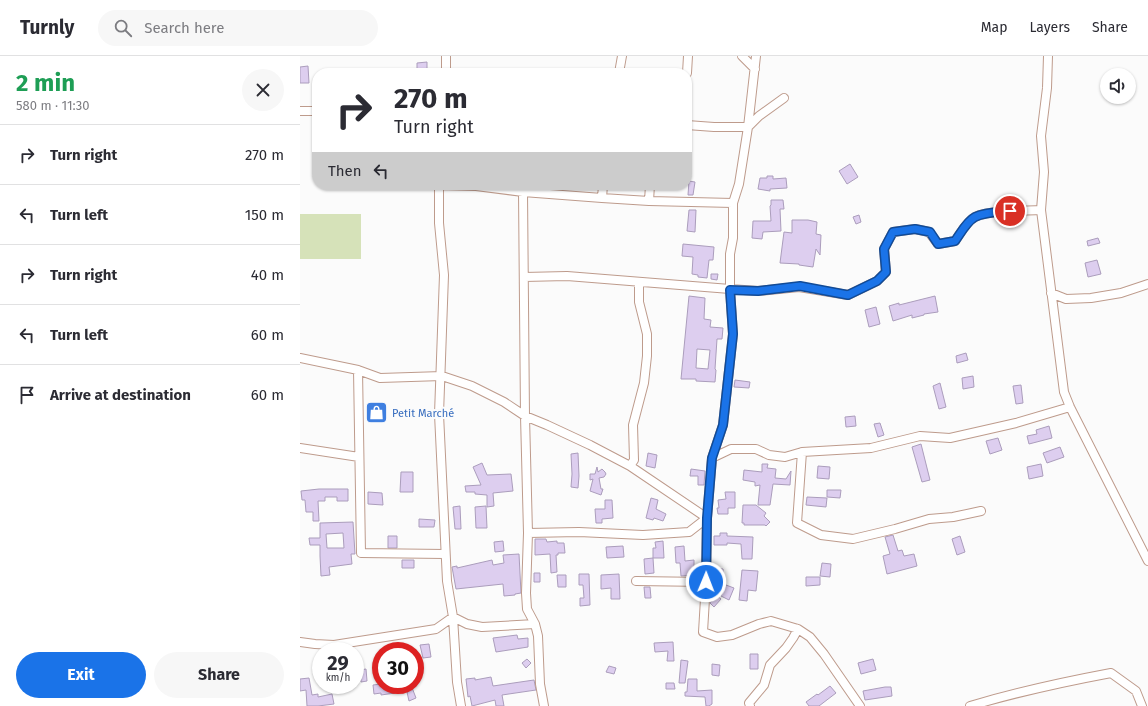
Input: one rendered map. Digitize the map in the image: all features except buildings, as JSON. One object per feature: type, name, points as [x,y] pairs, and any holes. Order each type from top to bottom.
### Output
[{"type":"street","points":[[446,56],[446,68]]},
{"type":"street","points":[[620,68],[622,56]]},
{"type":"street","points":[[687,68],[688,56]]},
{"type":"street","points":[[742,56],[755,69]]},
{"type":"street","points":[[756,56],[748,127],[739,184],[733,203],[733,232],[730,254],[730,290],[733,334],[723,425],[712,458],[707,518],[706,582],[703,632],[717,637],[732,635],[759,624],[771,621],[798,629],[810,637],[824,654],[860,706]]},
{"type":"street","points":[[1048,56],[1047,88],[1041,136],[1044,172],[1041,210],[1064,392],[1070,407],[1148,561]]},
{"type":"street","points":[[692,126],[714,128],[748,127],[759,116],[784,98]]},
{"type":"street","points":[[300,111],[312,111]]},
{"type":"street","points":[[439,190],[439,223],[444,275],[439,414],[446,581],[452,617],[457,682],[462,706]]},
{"type":"street","points":[[507,190],[649,201],[733,203]]},
{"type":"street","points":[[602,198],[603,190]]},
{"type":"street","points":[[649,201],[650,190]]},
{"type":"street","points":[[523,192],[525,416],[528,533],[527,610],[535,624],[538,636],[540,684],[544,706]]},
{"type":"street","points":[[524,277],[567,276],[639,283],[758,291],[800,286],[848,295],[877,281],[886,272],[884,249],[893,232],[915,229],[930,232],[938,244],[955,241],[965,227],[975,217],[995,212],[1041,210]]},
{"type":"street","points":[[630,466],[634,460],[633,425],[644,383],[647,356],[647,334],[639,302],[639,283]]},
{"type":"street","points":[[1051,293],[1066,299],[1092,298],[1121,293],[1148,284]]},
{"type":"street","points":[[300,358],[358,370],[380,378],[440,376],[472,386],[504,402],[525,416],[590,445],[630,466],[707,518]]},
{"type":"street","points":[[358,370],[361,553],[446,554]]},
{"type":"street","points":[[712,458],[730,449],[756,448],[769,455],[785,457],[802,452],[872,448],[920,436],[950,438],[1016,423],[1070,407]]},
{"type":"street","points":[[300,448],[359,456]]},
{"type":"street","points":[[802,452],[797,523],[821,535],[853,539],[896,529],[929,519],[953,517],[981,511]]},
{"type":"street","points":[[528,533],[579,532],[644,535],[689,532],[707,518]]},
{"type":"street","points":[[636,581],[706,582]]},
{"type":"street","points":[[452,617],[466,624],[482,627],[535,624]]},
{"type":"street","points":[[300,642],[334,645],[436,629],[452,617]]},
{"type":"street","points":[[750,706],[749,703],[764,685],[770,664],[786,648],[798,629]]},
{"type":"street","points":[[970,706],[1009,694],[1111,673],[1136,691],[1142,706]]},
{"type":"green space","points":[[300,214],[361,214],[361,259],[300,259]]},
{"type":"place","name":"Petit Marché","points":[[377,413]]},
{"type":"route","points":[[706,582],[707,518],[712,458],[723,425],[733,334],[730,290],[758,291],[800,286],[848,295],[873,284],[886,272],[884,249],[893,232],[915,229],[930,232],[938,244],[955,241],[965,227],[975,217],[995,212],[1010,211]]}]
